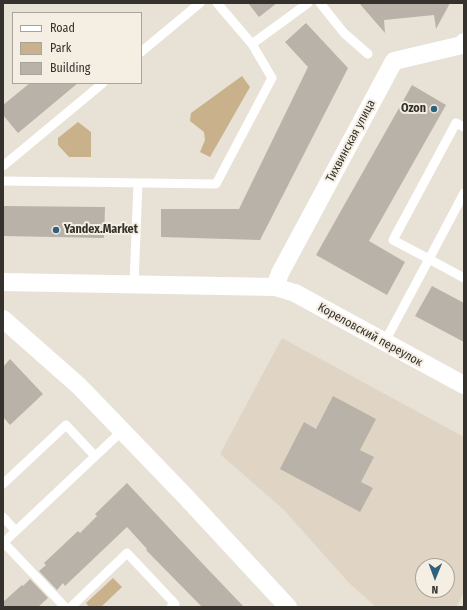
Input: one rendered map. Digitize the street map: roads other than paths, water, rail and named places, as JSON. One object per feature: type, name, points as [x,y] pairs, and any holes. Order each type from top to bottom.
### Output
[{"type":"street","name":"Тихвинская улица","points":[[276,287],[280,273],[394,60],[462,45],[464,42]]},
{"type":"street","name":"Кореловский переулок","points":[[3,282],[276,287],[295,293],[384,343],[464,385]]},
{"type":"street","points":[[3,319],[79,386],[287,607]]},
{"type":"lane","points":[[142,51],[200,3]]},
{"type":"lane","points":[[3,181],[216,184],[272,78],[252,44],[217,3]]},
{"type":"lane","points":[[252,44],[308,3]]},
{"type":"lane","points":[[320,3],[344,33],[368,54]]},
{"type":"lane","points":[[3,166],[102,84]]},
{"type":"lane","points":[[464,127],[456,123],[393,240],[464,278]]},
{"type":"lane","points":[[134,284],[138,183]]},
{"type":"lane","points":[[384,343],[464,193]]},
{"type":"lane","points":[[3,484],[66,425],[95,456]]},
{"type":"lane","points":[[65,607],[3,543],[122,431]]},
{"type":"lane","points":[[3,518],[16,531]]},
{"type":"lane","points":[[70,607],[127,553],[175,604],[171,607]]},
{"type":"place","name":"Ozon","points":[[434,109]]},
{"type":"place","name":"Yandex.Market","points":[[56,230]]}]
